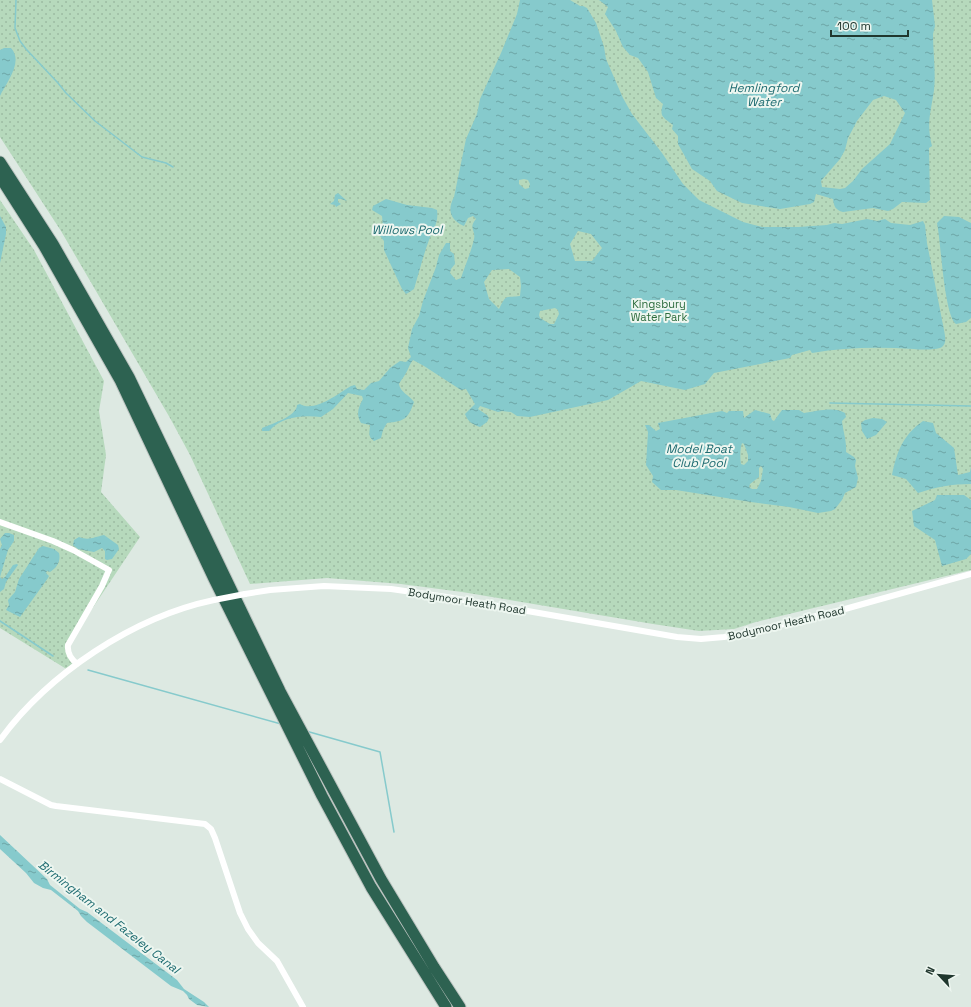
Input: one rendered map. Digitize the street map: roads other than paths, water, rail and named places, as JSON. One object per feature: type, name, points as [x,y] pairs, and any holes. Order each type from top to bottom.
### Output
[{"type":"highway","points":[[0,162],[53,244],[129,377],[280,691],[381,879],[460,1007]]},
{"type":"highway","points":[[0,178],[44,246],[120,380],[214,579],[322,796],[371,887],[446,1007]]},
{"type":"street","points":[[0,522],[53,541],[73,550],[109,570],[102,586],[68,645],[69,654],[77,664]]},
{"type":"street","name":"Bodymoor Heath Road","points":[[0,740],[30,705],[56,680],[77,664],[136,628],[176,612],[214,600],[244,594],[270,590],[324,586],[390,589],[447,597],[677,637],[701,639],[724,637],[758,631],[845,609],[971,574]]},
{"type":"street","points":[[0,779],[51,805],[205,824],[211,829],[215,838],[240,913],[248,928],[258,943],[277,961],[304,1007]]},
{"type":"water","points":[[520,0],[570,0],[587,8],[596,23],[604,47],[606,59],[623,98],[632,114],[662,153],[683,184],[699,200],[743,222],[762,227],[799,227],[834,223],[842,224],[867,219],[877,221],[885,219],[891,223],[910,225],[923,221],[925,225],[927,243],[945,335],[944,345],[940,348],[928,350],[863,348],[812,353],[810,350],[792,355],[790,358],[714,373],[705,384],[685,390],[641,381],[608,400],[530,417],[517,416],[511,412],[498,412],[480,406],[478,409],[489,418],[487,422],[480,427],[467,419],[465,414],[475,404],[466,389],[461,390],[413,360],[399,384],[401,389],[414,402],[412,408],[408,416],[402,420],[387,423],[381,438],[374,441],[369,434],[370,425],[361,423],[359,420],[358,411],[363,399],[362,396],[348,393],[333,409],[321,417],[307,416],[287,419],[274,426],[269,431],[262,431],[262,428],[289,416],[296,409],[297,405],[312,406],[319,404],[355,385],[357,389],[364,390],[371,383],[379,381],[390,368],[400,361],[406,362],[411,357],[408,348],[412,329],[419,316],[439,255],[446,243],[450,243],[450,251],[454,254],[455,264],[450,273],[456,280],[461,278],[474,239],[472,227],[476,219],[473,216],[468,218],[464,226],[459,224],[453,218],[450,210],[466,139],[477,114],[480,99],[517,14]],"holes":[[[519,180],[528,180],[530,184],[529,188],[525,189],[519,184]],[[578,231],[591,234],[602,248],[592,261],[575,261],[570,244]],[[509,269],[520,277],[520,296],[506,298],[499,309],[489,299],[484,282],[492,270]],[[555,308],[558,310],[559,314],[554,324],[550,324],[540,318],[540,311]]]},
{"type":"water","name":"Hemlingford Water","points":[[599,0],[932,0],[935,26],[933,34],[935,76],[929,124],[932,146],[929,148],[930,200],[926,203],[902,202],[888,211],[873,208],[843,212],[835,207],[833,199],[816,194],[814,202],[810,204],[780,209],[742,203],[717,191],[710,181],[692,169],[678,144],[678,136],[672,129],[673,125],[664,118],[661,112],[663,104],[656,98],[648,72],[638,58],[630,55],[623,47],[616,31],[605,14],[608,7]],"holes":[[[884,96],[896,100],[905,113],[890,144],[862,169],[853,181],[845,188],[840,189],[822,187],[821,181],[840,159],[845,150],[848,138],[857,121],[873,100]]]},
{"type":"water","points":[[4,48],[11,48],[15,54],[16,60],[10,79],[0,96],[0,50]]},
{"type":"water","points":[[338,193],[347,201],[338,199],[338,202],[341,204],[336,207],[335,205],[330,204],[334,201],[335,195]]},
{"type":"water","name":"Willows Pool","points":[[386,199],[407,205],[437,210],[436,222],[414,289],[406,294],[402,289],[384,250],[384,241],[380,236],[380,230],[383,226],[382,216],[372,210],[373,206]]},
{"type":"water","points":[[0,216],[6,227],[6,234],[0,263]]},
{"type":"water","points":[[944,216],[959,217],[971,223],[971,318],[966,322],[956,324],[952,318],[946,293],[937,223]]},
{"type":"water","name":"Model Boat Club Pool","points":[[831,409],[845,413],[846,417],[842,421],[846,452],[856,460],[855,466],[858,478],[856,487],[845,493],[835,509],[818,513],[789,507],[676,490],[661,490],[652,482],[653,476],[646,465],[648,432],[645,425],[649,425],[656,431],[660,429],[658,423],[722,411],[727,413],[729,411],[743,411],[744,418],[755,410],[770,414],[772,420],[774,421],[782,410],[799,410],[804,413]],"holes":[[[742,443],[744,444],[748,455],[748,461],[744,465],[741,464]],[[761,466],[763,469],[761,481],[757,489],[752,489],[749,487],[750,484],[759,477],[759,468]]]},
{"type":"water","points":[[873,418],[882,419],[887,422],[876,435],[867,439],[862,431],[861,423],[865,420]]},
{"type":"water","points":[[923,421],[933,423],[936,433],[954,448],[958,475],[970,472],[971,467],[971,484],[944,486],[918,493],[906,479],[892,475],[896,458],[902,444],[910,432]]},
{"type":"water","points":[[937,495],[964,495],[971,500],[971,554],[966,559],[942,566],[935,540],[914,526],[912,511],[935,500]]},
{"type":"water","points":[[5,533],[9,533],[14,535],[14,541],[8,550],[0,577],[0,549],[2,545],[0,539]]},
{"type":"water","points":[[104,535],[118,545],[119,549],[112,559],[105,559],[105,551],[102,548],[94,552],[78,549],[73,545],[74,540],[79,537],[89,539]]},
{"type":"water","points":[[43,546],[54,549],[59,553],[59,561],[50,572],[47,571],[46,573],[49,576],[48,578],[20,617],[6,610],[9,605],[8,600],[15,592],[19,579],[39,548]]},
{"type":"water","points":[[13,565],[18,565],[6,582],[4,589],[0,592],[0,577],[2,579],[5,577]]},
{"type":"water","points":[[0,835],[47,879],[50,885],[80,909],[87,912],[177,980],[184,989],[209,1007],[197,1005],[189,999],[183,991],[171,986],[87,922],[78,911],[51,890],[34,883],[26,873],[0,849]]},
{"type":"waterway","points":[[16,0],[15,28],[20,41],[66,93],[95,121],[142,157],[166,163],[173,167]]},
{"type":"waterway","points":[[830,403],[971,406]]},
{"type":"waterway","points":[[0,621],[53,656]]},
{"type":"waterway","points":[[88,670],[281,724]]},
{"type":"waterway","points":[[306,731],[380,752],[394,832]]},
{"type":"park label","name":"Kingsbury Water Park","points":[[659,310]]},
{"type":"water label","name":"Birmingham and Fazeley Canal","points":[[109,917]]}]
